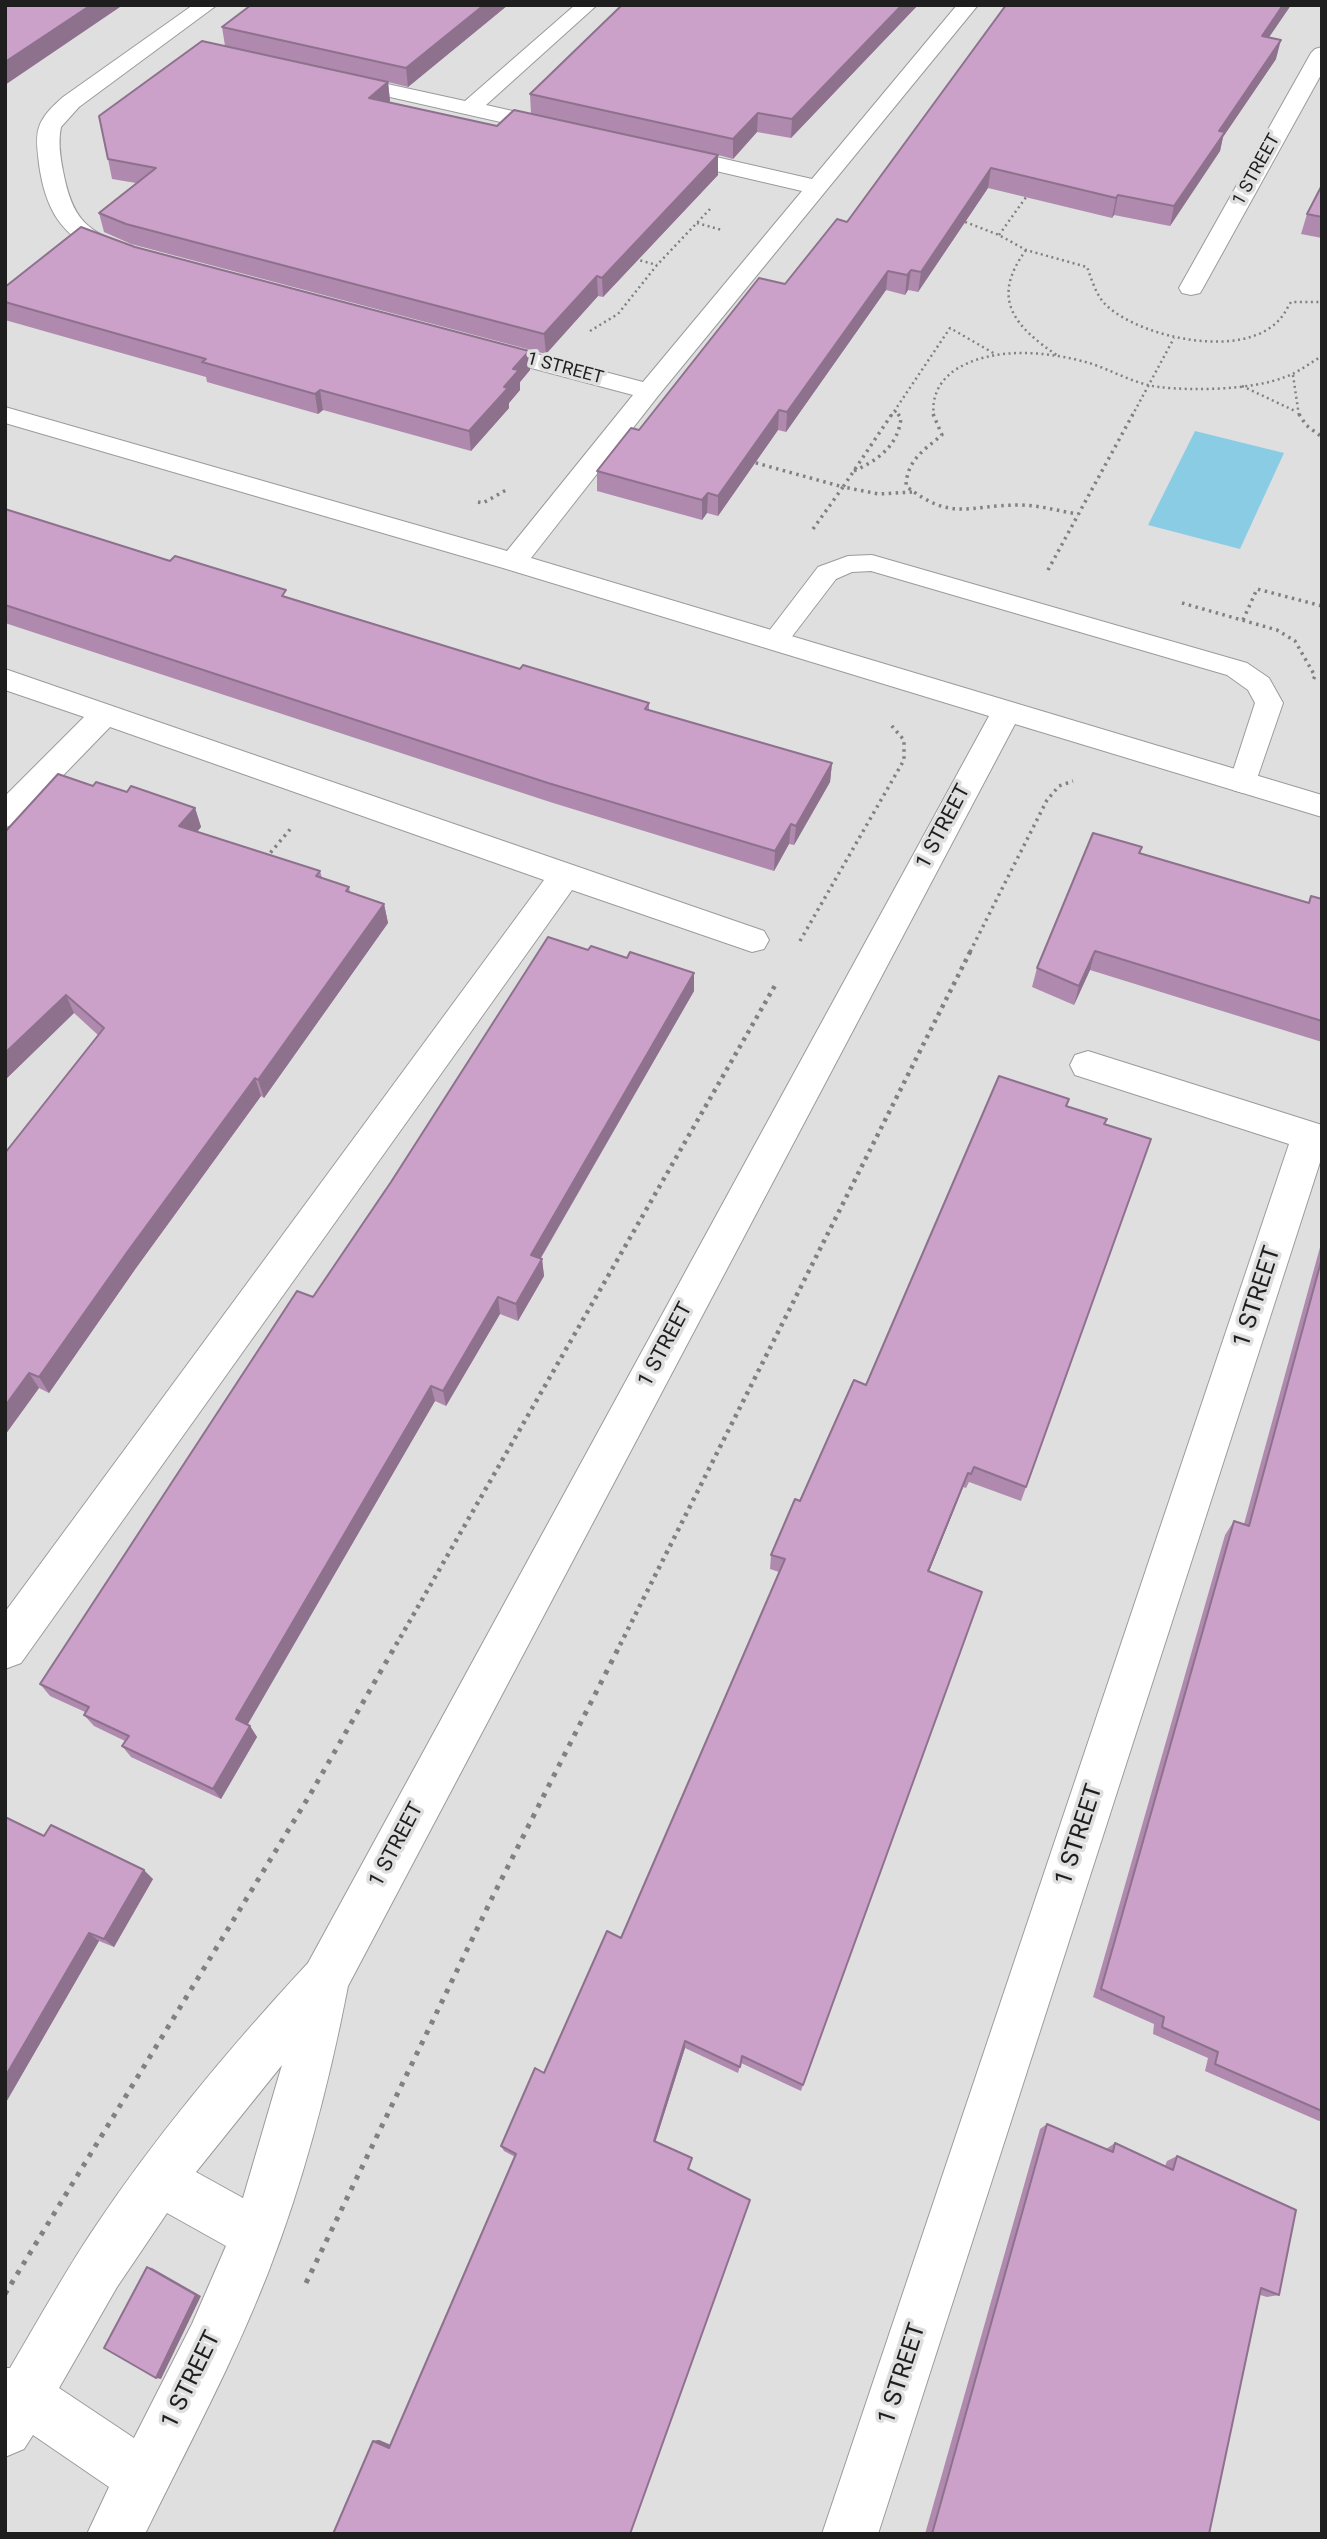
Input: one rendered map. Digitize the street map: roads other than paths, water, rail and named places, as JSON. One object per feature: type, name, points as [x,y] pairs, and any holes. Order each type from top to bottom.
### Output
[{"type":"street","points":[[148,259],[85,235],[66,218],[57,198],[49,130],[57,115],[71,102],[207,5]]},
{"type":"street","points":[[470,108],[587,5]]},
{"type":"street","points":[[513,562],[649,391],[968,5]]},
{"type":"street","points":[[160,40],[184,45]]},
{"type":"street","name":"1 STREET","points":[[1191,288],[1322,53]]},
{"type":"street","points":[[311,73],[579,133]]},
{"type":"street","points":[[647,149],[817,187]]},
{"type":"street","name":"1 STREET","points":[[462,342],[649,391]]},
{"type":"street","points":[[5,415],[513,562],[1322,806]]},
{"type":"street","points":[[5,679],[752,940]]},
{"type":"street","name":"1 STREET","points":[[12,2408],[159,2180],[241,2073],[325,1980],[1007,711]]},
{"type":"street","points":[[5,816],[106,715]]},
{"type":"street","points":[[5,1648],[565,875]]},
{"type":"street","name":"1 STREET","points":[[850,2534],[1316,1138],[1088,1065]]},
{"type":"street","name":"1 STREET","points":[[115,2534],[224,2314],[257,2234],[298,2103],[325,1980]]},
{"type":"street","points":[[159,2180],[257,2234]]},
{"type":"street","points":[[12,2408],[143,2477]]},
{"type":"lane","points":[[775,641],[827,573],[848,564],[873,563],[1237,669],[1259,684],[1269,703],[1243,783]]},
{"type":"water","points":[[1195,431],[1284,453],[1240,549],[1148,525]]}]
